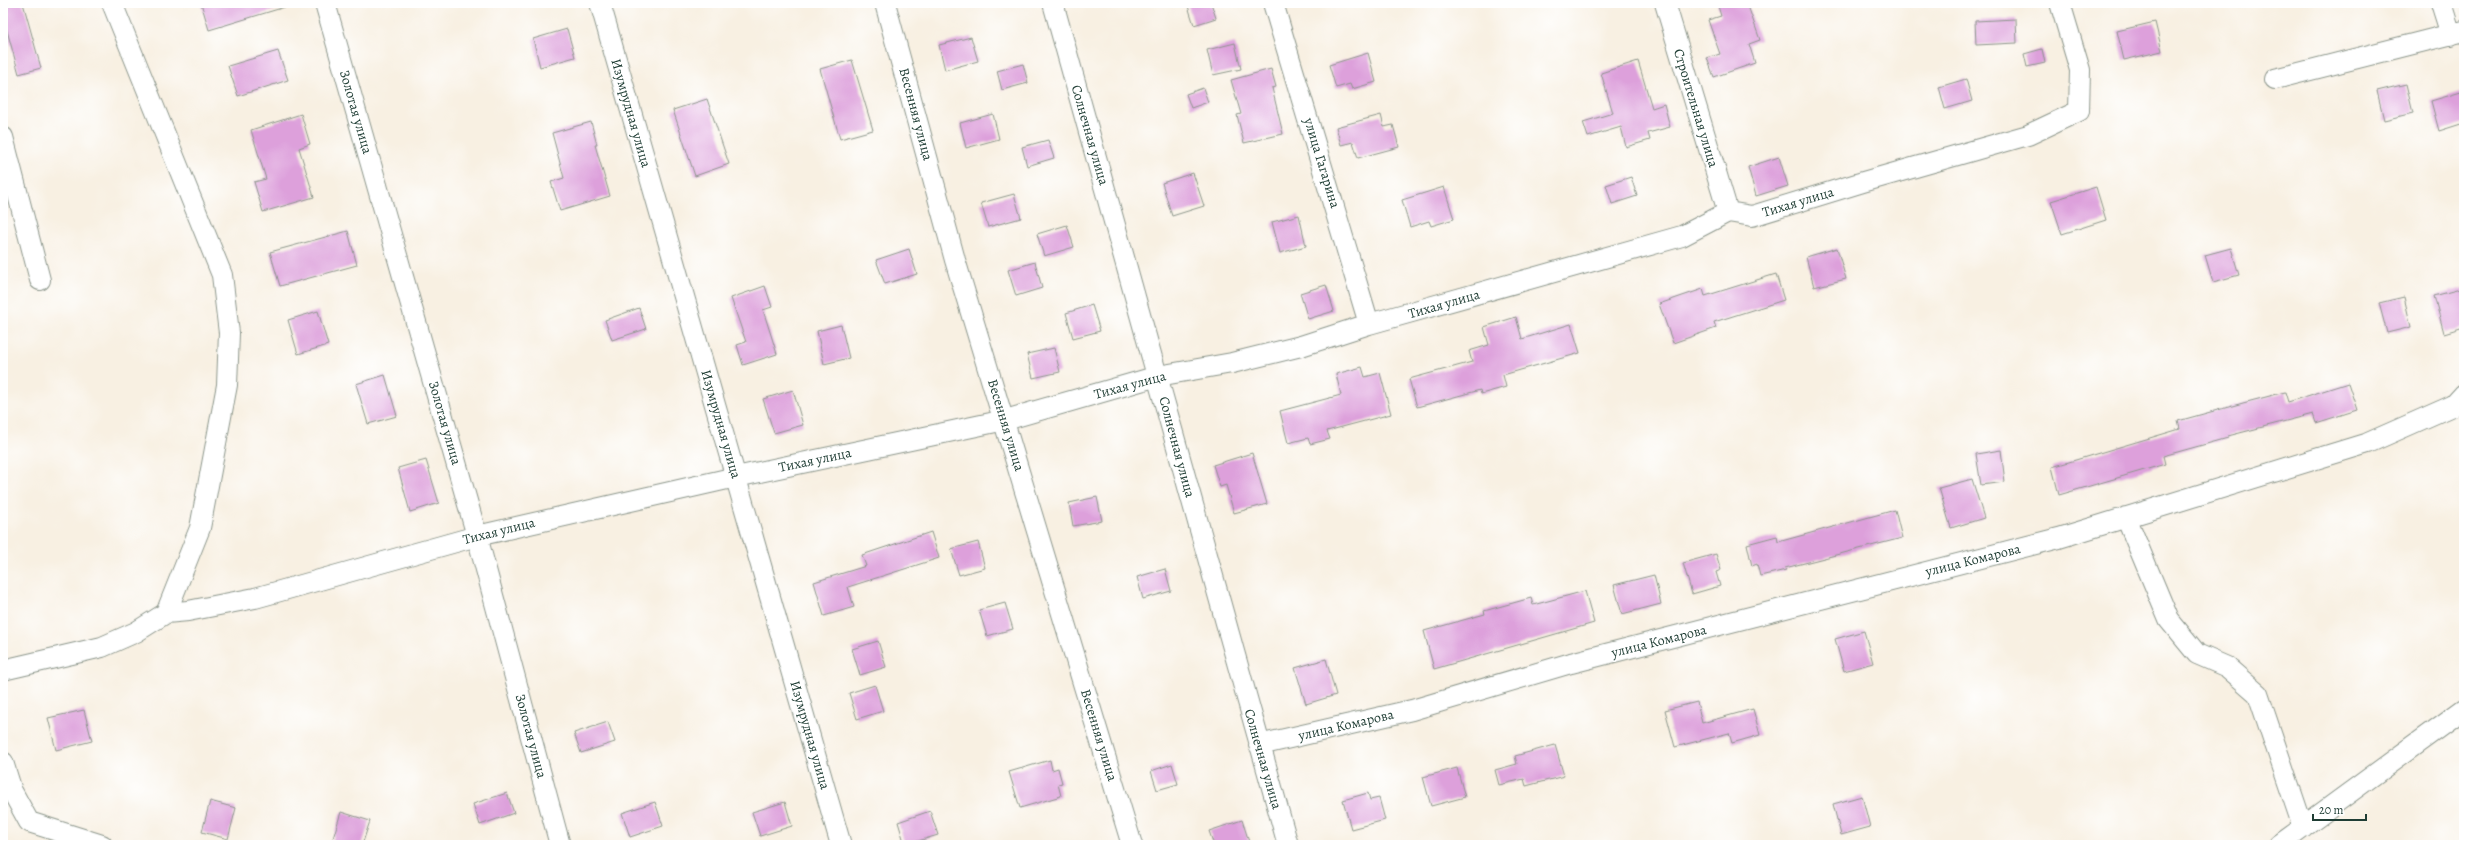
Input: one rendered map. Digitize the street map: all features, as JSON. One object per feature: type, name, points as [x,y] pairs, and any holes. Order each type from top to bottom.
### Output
[{"type":"street","points":[[3,670],[102,647],[136,632],[166,613],[200,528],[227,385],[229,334],[222,275],[112,3]]},
{"type":"street","name":"Золотая улица","points":[[325,3],[477,536],[560,845]]},
{"type":"street","name":"Изумрудная улица","points":[[600,3],[842,845]]},
{"type":"street","name":"Весенняя улица","points":[[885,3],[955,260],[1005,420],[1132,845]]},
{"type":"street","name":"Солнечная улица","points":[[1054,3],[1288,845]]},
{"type":"street","name":"улица Гагарина","points":[[1273,3],[1369,324]]},
{"type":"street","name":"Строительная улица","points":[[1665,3],[1728,212]]},
{"type":"street","name":"Тихая улица","points":[[166,613],[188,611],[255,598],[477,536],[736,476],[1005,420],[1158,376],[1248,359],[1301,346],[1369,324],[1682,236],[1728,212],[1752,216],[1863,182],[2028,135],[2079,111],[2080,70],[2060,3]]},
{"type":"street","points":[[2274,79],[2457,33],[2441,3]]},
{"type":"street","points":[[3,137],[40,280]]},
{"type":"street","name":"улица Комарова","points":[[1259,745],[1412,710],[1571,664],[2059,538],[2368,443],[2454,405],[2464,394]]},
{"type":"street","points":[[2126,517],[2169,620],[2197,654],[2227,667],[2258,694],[2303,827]]},
{"type":"street","points":[[2278,845],[2464,709]]},
{"type":"street","points":[[3,762],[12,791],[29,822],[102,845]]},
{"type":"building","points":[[3,3],[23,3],[41,68],[19,74],[3,16]]},
{"type":"building","points":[[201,3],[285,3],[285,7],[209,30]]},
{"type":"building","points":[[1187,3],[1211,3],[1216,18],[1194,25]]},
{"type":"building","points":[[1717,3],[1747,3],[1760,40],[1749,44],[1755,63],[1714,77],[1707,58],[1720,54],[1708,20],[1721,16]]},
{"type":"building","points":[[2016,19],[2017,43],[1976,45],[1975,21]]},
{"type":"building","points":[[2155,22],[2162,51],[2124,60],[2117,31]]},
{"type":"building","points":[[567,29],[575,57],[540,67],[533,39]]},
{"type":"building","points":[[971,37],[978,61],[945,70],[939,45]]},
{"type":"building","points":[[1235,43],[1241,69],[1213,75],[1207,50]]},
{"type":"building","points":[[2042,49],[2045,63],[2027,67],[2024,54]]},
{"type":"building","points":[[278,51],[288,80],[238,96],[228,66]]},
{"type":"building","points":[[1368,53],[1376,82],[1352,89],[1350,84],[1336,88],[1329,65]]},
{"type":"building","points":[[852,60],[873,130],[840,139],[820,69]]},
{"type":"building","points":[[1638,61],[1652,108],[1664,104],[1670,127],[1648,133],[1650,140],[1626,147],[1621,127],[1588,137],[1583,122],[1613,113],[1601,73]]},
{"type":"building","points":[[1023,64],[1028,83],[1002,90],[997,71]]},
{"type":"building","points":[[1271,69],[1276,87],[1272,88],[1283,134],[1244,143],[1237,115],[1241,114],[1231,80]]},
{"type":"building","points":[[1966,79],[1972,101],[1945,109],[1939,87]]},
{"type":"building","points":[[2406,84],[2413,113],[2384,120],[2377,91]]},
{"type":"building","points":[[1203,88],[1208,102],[1191,108],[1186,94]]},
{"type":"building","points":[[2461,92],[2464,103],[2464,123],[2439,131],[2431,101]]},
{"type":"building","points":[[707,99],[729,164],[695,176],[673,110]]},
{"type":"building","points":[[301,114],[310,144],[299,148],[314,197],[263,212],[254,182],[266,179],[251,130]]},
{"type":"building","points":[[993,114],[999,139],[966,148],[960,123]]},
{"type":"building","points":[[1381,115],[1384,127],[1393,125],[1399,147],[1358,158],[1353,142],[1341,145],[1336,127]]},
{"type":"building","points":[[591,122],[597,145],[595,145],[610,196],[560,211],[551,182],[564,178],[552,133]]},
{"type":"building","points":[[1048,140],[1054,158],[1027,166],[1022,147]]},
{"type":"building","points":[[1779,157],[1788,186],[1756,196],[1748,167]]},
{"type":"building","points":[[1193,173],[1204,206],[1172,216],[1162,183]]},
{"type":"building","points":[[1631,177],[1637,196],[1612,204],[1606,185]]},
{"type":"building","points":[[1444,187],[1454,219],[1431,226],[1429,221],[1410,227],[1402,200]]},
{"type":"building","points":[[2096,187],[2106,220],[2062,234],[2051,201]]},
{"type":"building","points":[[1014,194],[1021,218],[988,227],[981,203]]},
{"type":"building","points":[[1299,215],[1306,246],[1280,253],[1272,222]]},
{"type":"building","points":[[1067,225],[1074,247],[1044,256],[1037,234]]},
{"type":"building","points":[[348,231],[357,265],[280,286],[270,252]]},
{"type":"building","points":[[1837,248],[1846,279],[1814,287],[1806,257]]},
{"type":"building","points":[[2231,248],[2239,275],[2213,282],[2205,255]]},
{"type":"building","points":[[909,249],[917,274],[885,284],[876,260]]},
{"type":"building","points":[[1035,262],[1042,288],[1016,296],[1008,270]]},
{"type":"building","points":[[1776,274],[1784,300],[1714,322],[1716,328],[1673,343],[1659,304],[1703,289],[1705,296]]},
{"type":"building","points":[[1326,285],[1334,311],[1308,319],[1300,293]]},
{"type":"building","points":[[765,286],[772,307],[763,310],[777,354],[743,365],[737,345],[746,342],[731,298]]},
{"type":"building","points":[[2464,288],[2464,327],[2444,333],[2434,296]]},
{"type":"building","points":[[2404,297],[2411,327],[2387,333],[2379,303]]},
{"type":"building","points":[[1092,305],[1100,331],[1073,338],[1066,313]]},
{"type":"building","points":[[639,308],[646,329],[612,340],[605,320]]},
{"type":"building","points":[[318,311],[328,345],[298,354],[288,320]]},
{"type":"building","points":[[1516,317],[1522,339],[1571,324],[1580,353],[1503,375],[1506,387],[1481,394],[1480,390],[1417,407],[1409,379],[1472,362],[1469,351],[1489,345],[1484,327]]},
{"type":"building","points":[[841,325],[849,358],[824,364],[817,331]]},
{"type":"building","points":[[1054,348],[1060,372],[1033,378],[1027,354]]},
{"type":"building","points":[[1362,367],[1365,377],[1380,373],[1391,414],[1327,431],[1330,439],[1310,444],[1308,438],[1288,443],[1280,411],[1341,395],[1336,374]]},
{"type":"building","points":[[385,375],[397,416],[368,424],[356,384]]},
{"type":"building","points":[[2348,383],[2357,410],[2316,423],[2313,414],[2228,436],[2228,438],[2163,456],[2165,464],[2059,495],[2052,467],[2180,429],[2178,421],[2285,392],[2288,402]]},
{"type":"building","points":[[793,390],[803,425],[774,433],[763,399]]},
{"type":"building","points":[[2001,450],[2005,482],[1981,485],[1976,454]]},
{"type":"building","points":[[1252,453],[1267,504],[1234,513],[1226,485],[1220,487],[1213,465]]},
{"type":"building","points":[[426,460],[439,503],[410,512],[398,468]]},
{"type":"building","points":[[1972,479],[1984,518],[1951,528],[1939,488]]},
{"type":"building","points":[[1097,497],[1102,521],[1073,526],[1069,503]]},
{"type":"building","points":[[1895,510],[1902,538],[1785,568],[1786,570],[1760,576],[1757,564],[1752,566],[1747,544],[1777,536],[1778,542]]},
{"type":"building","points":[[931,532],[939,558],[848,587],[854,607],[824,616],[814,582],[866,566],[862,555]]},
{"type":"building","points":[[978,542],[985,568],[959,575],[951,549]]},
{"type":"building","points":[[1716,554],[1721,570],[1716,572],[1720,586],[1692,594],[1683,563]]},
{"type":"building","points":[[1165,569],[1171,591],[1143,599],[1137,577]]},
{"type":"building","points":[[1654,575],[1661,604],[1622,614],[1614,585]]},
{"type":"building","points":[[1585,591],[1594,623],[1434,669],[1424,631],[1485,614],[1484,611],[1531,598],[1533,605]]},
{"type":"building","points":[[1005,603],[1013,629],[987,636],[979,610]]},
{"type":"building","points":[[1864,631],[1873,663],[1844,671],[1835,639]]},
{"type":"building","points":[[878,641],[886,667],[860,675],[852,649]]},
{"type":"building","points":[[1326,659],[1336,695],[1306,704],[1295,668]]},
{"type":"building","points":[[875,685],[883,711],[857,719],[849,693]]},
{"type":"building","points":[[1697,702],[1702,723],[1753,709],[1760,735],[1732,743],[1729,733],[1675,747],[1665,710]]},
{"type":"building","points":[[84,710],[92,741],[56,750],[48,718]]},
{"type":"building","points":[[608,722],[615,742],[581,753],[574,733]]},
{"type":"building","points":[[1555,745],[1564,776],[1526,786],[1524,779],[1499,785],[1495,770],[1517,764],[1515,756]]},
{"type":"building","points":[[1050,760],[1052,770],[1058,768],[1062,783],[1058,784],[1061,796],[1020,808],[1009,772]]},
{"type":"building","points":[[1172,764],[1178,784],[1157,790],[1151,771]]},
{"type":"building","points":[[1457,768],[1465,797],[1431,806],[1423,777]]},
{"type":"building","points":[[507,793],[514,813],[480,825],[473,804]]},
{"type":"building","points":[[1368,793],[1370,800],[1379,798],[1385,820],[1351,829],[1343,800]]},
{"type":"building","points":[[1862,796],[1870,827],[1841,835],[1833,804]]},
{"type":"building","points":[[210,801],[236,808],[228,839],[202,832]]},
{"type":"building","points":[[655,802],[663,826],[630,837],[622,813]]},
{"type":"building","points":[[785,802],[792,826],[760,836],[752,812]]},
{"type":"building","points":[[930,811],[938,835],[905,845],[898,822]]},
{"type":"building","points":[[341,812],[370,821],[362,845],[331,845]]},
{"type":"building","points":[[1242,820],[1250,845],[1214,845],[1209,831]]}]
